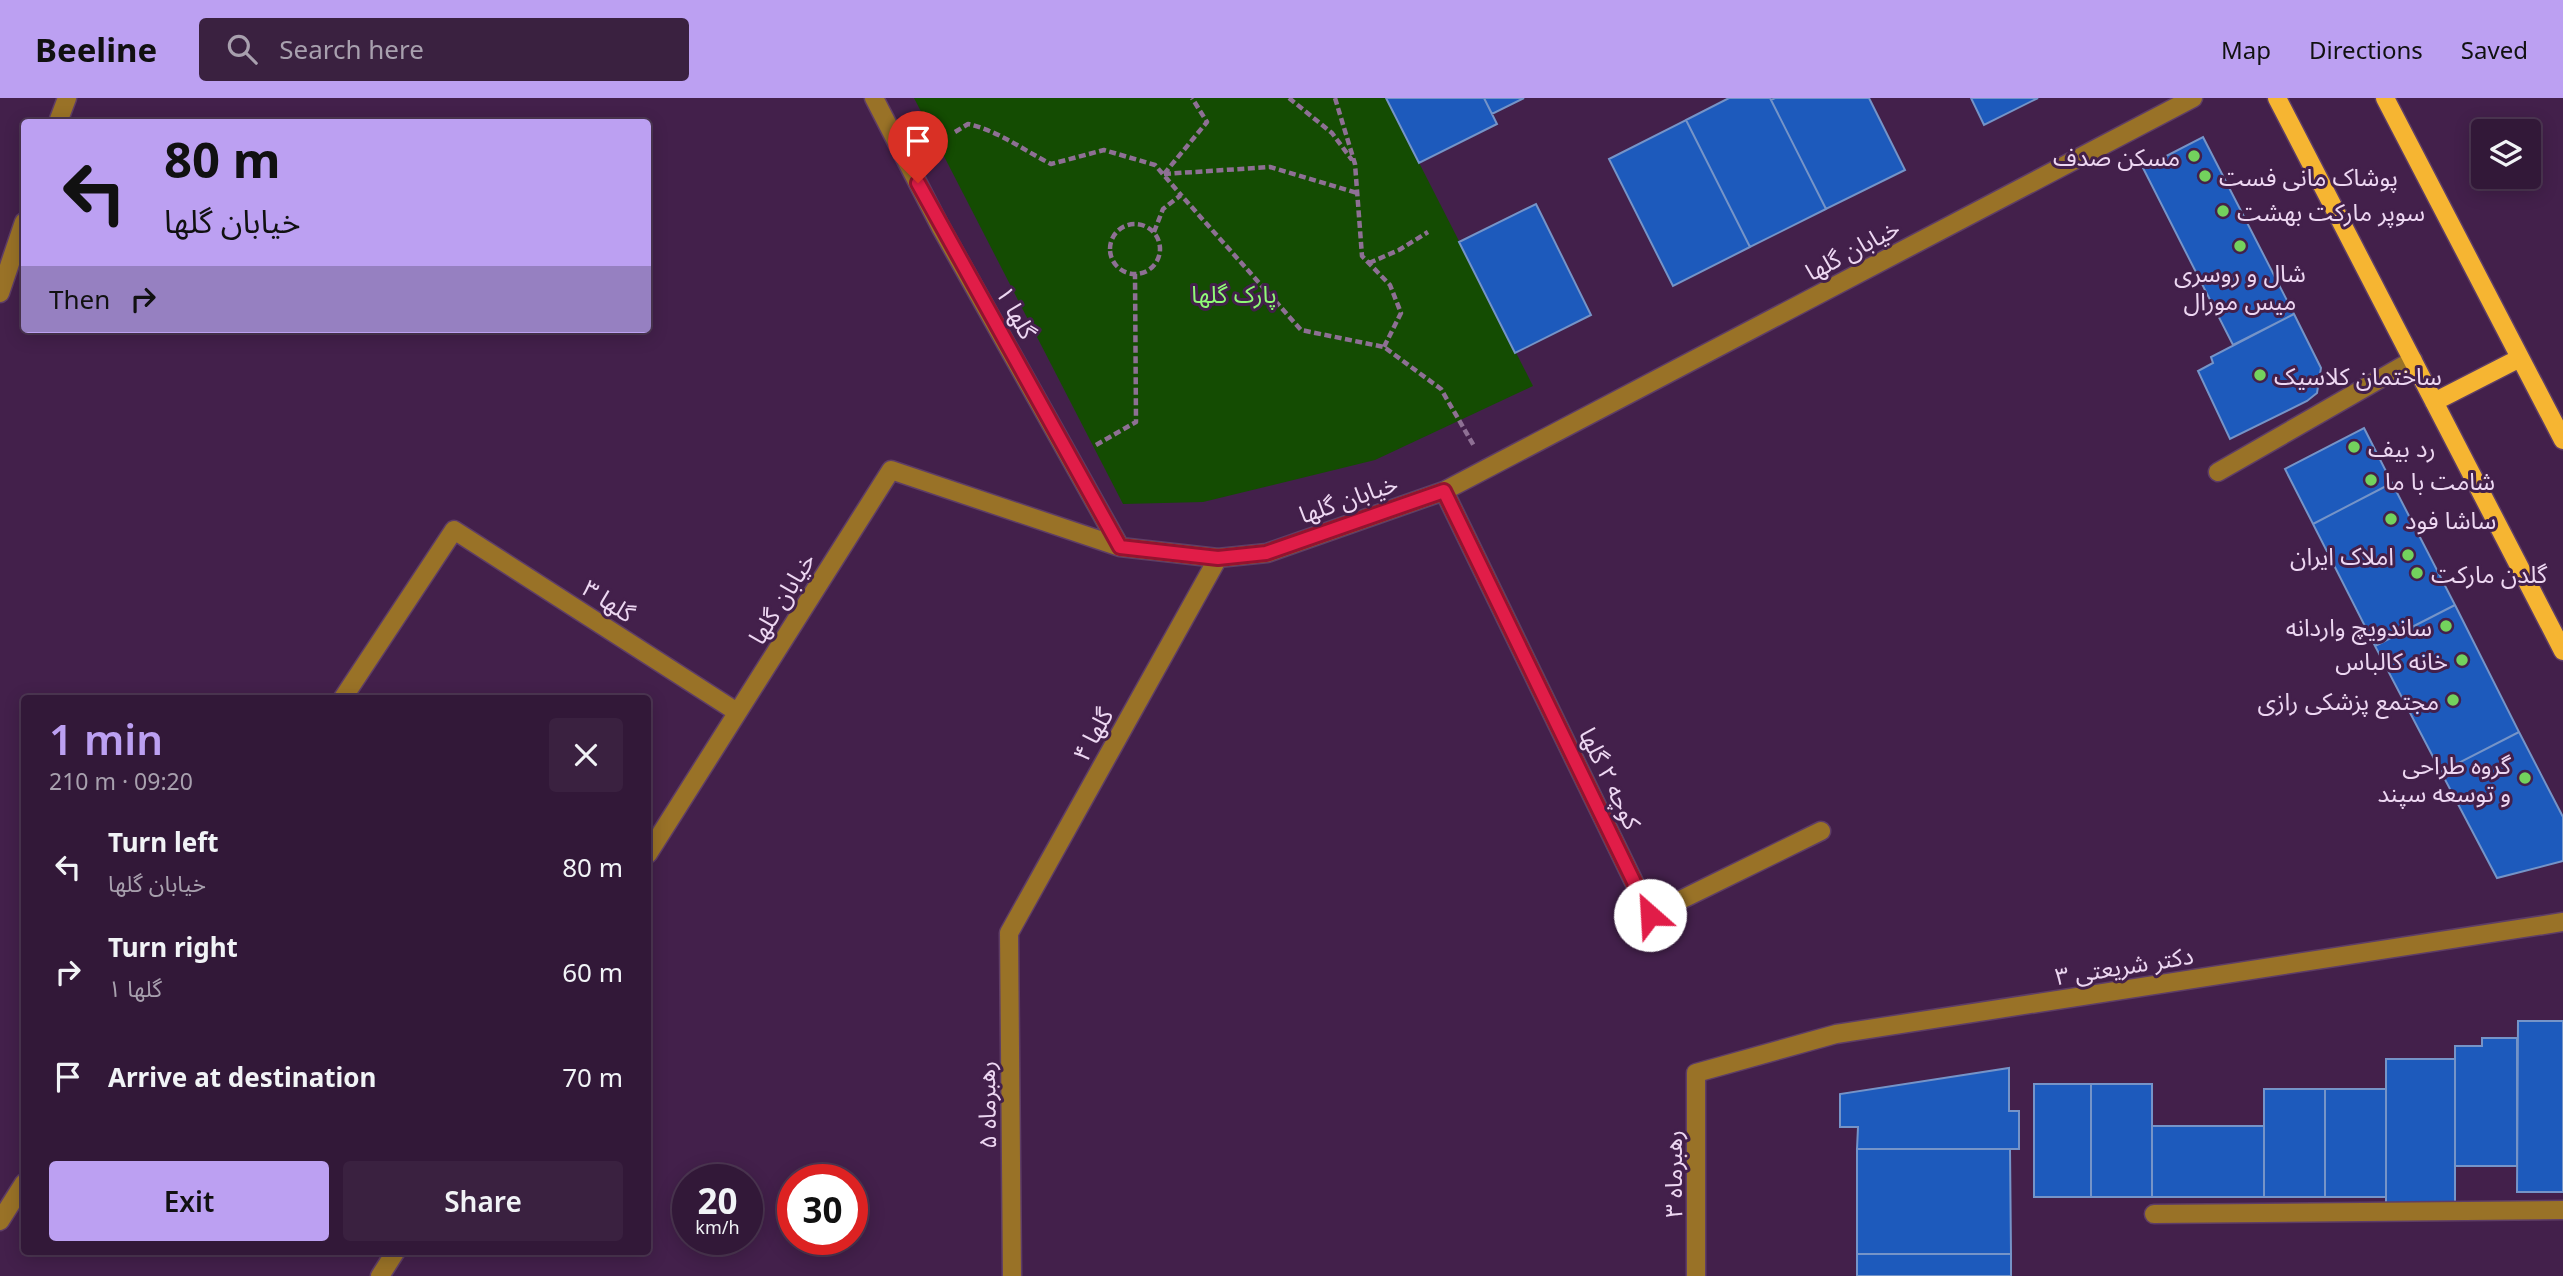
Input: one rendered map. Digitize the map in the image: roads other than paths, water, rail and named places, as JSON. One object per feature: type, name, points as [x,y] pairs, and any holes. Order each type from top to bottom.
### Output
[{"type":"main road","points":[[2277,98],[2563,651]]},
{"type":"main road","points":[[2385,98],[2563,440]]},
{"type":"main road","points":[[2434,402],[2521,358]]},
{"type":"street","points":[[59,119],[67,98]]},
{"type":"street","name":"۱ گلها","points":[[874,98],[940,226],[1120,547]]},
{"type":"street","name":"خیابان گلها","points":[[651,849],[891,470],[1120,547],[1218,558],[1266,553],[1444,491],[2193,98]]},
{"type":"street","points":[[0,293],[21,231]]},
{"type":"street","points":[[2218,472],[2413,360]]},
{"type":"street","name":"کوچه ۲ گلها","points":[[1444,491],[1650,915],[1821,831]]},
{"type":"street","name":"۳ گلها","points":[[345,695],[454,530],[737,712]]},
{"type":"street","name":"۴ گلها","points":[[1009,933],[1218,558]]},
{"type":"street","name":"۳ دکتر شریعتی","points":[[1696,1073],[1836,1034],[2563,922]]},
{"type":"street","name":"۵ رهبرماه","points":[[1009,933],[1012,1276]]},
{"type":"street","name":"۳ رهبرماه","points":[[1696,1073],[1696,1276]]},
{"type":"street","points":[[0,1221],[21,1189]]},
{"type":"street","points":[[2154,1214],[2563,1210]]},
{"type":"street","points":[[380,1276],[393,1255]]},
{"type":"place","name":"مسکن صدف","points":[[2194,156]]},
{"type":"place","name":"پوشاک مانی فست","points":[[2205,176]]},
{"type":"place","name":"سوپر مارکت بهشت","points":[[2223,211]]},
{"type":"place","name":"شال و روسری میس مورال","points":[[2240,246]]},
{"type":"place","name":"ساختمان کلاسیک","points":[[2260,375]]},
{"type":"place","name":"رد بیف","points":[[2354,447]]},
{"type":"place","name":"شامت با ما","points":[[2371,480]]},
{"type":"place","name":"ساشا فود","points":[[2391,519]]},
{"type":"place","name":"املاک ایران","points":[[2408,555]]},
{"type":"place","name":"گلدن مارکت","points":[[2417,573]]},
{"type":"place","name":"ساندویچ واردانه","points":[[2446,626]]},
{"type":"place","name":"خانه کالباس","points":[[2462,660]]},
{"type":"place","name":"مجتمع پزشکی رازی","points":[[2453,700]]},
{"type":"place","name":"گروه طراحی و توسعه سپند","points":[[2525,778]]},
{"type":"park label","name":"پارک گلها","points":[[1234,293]]}]
